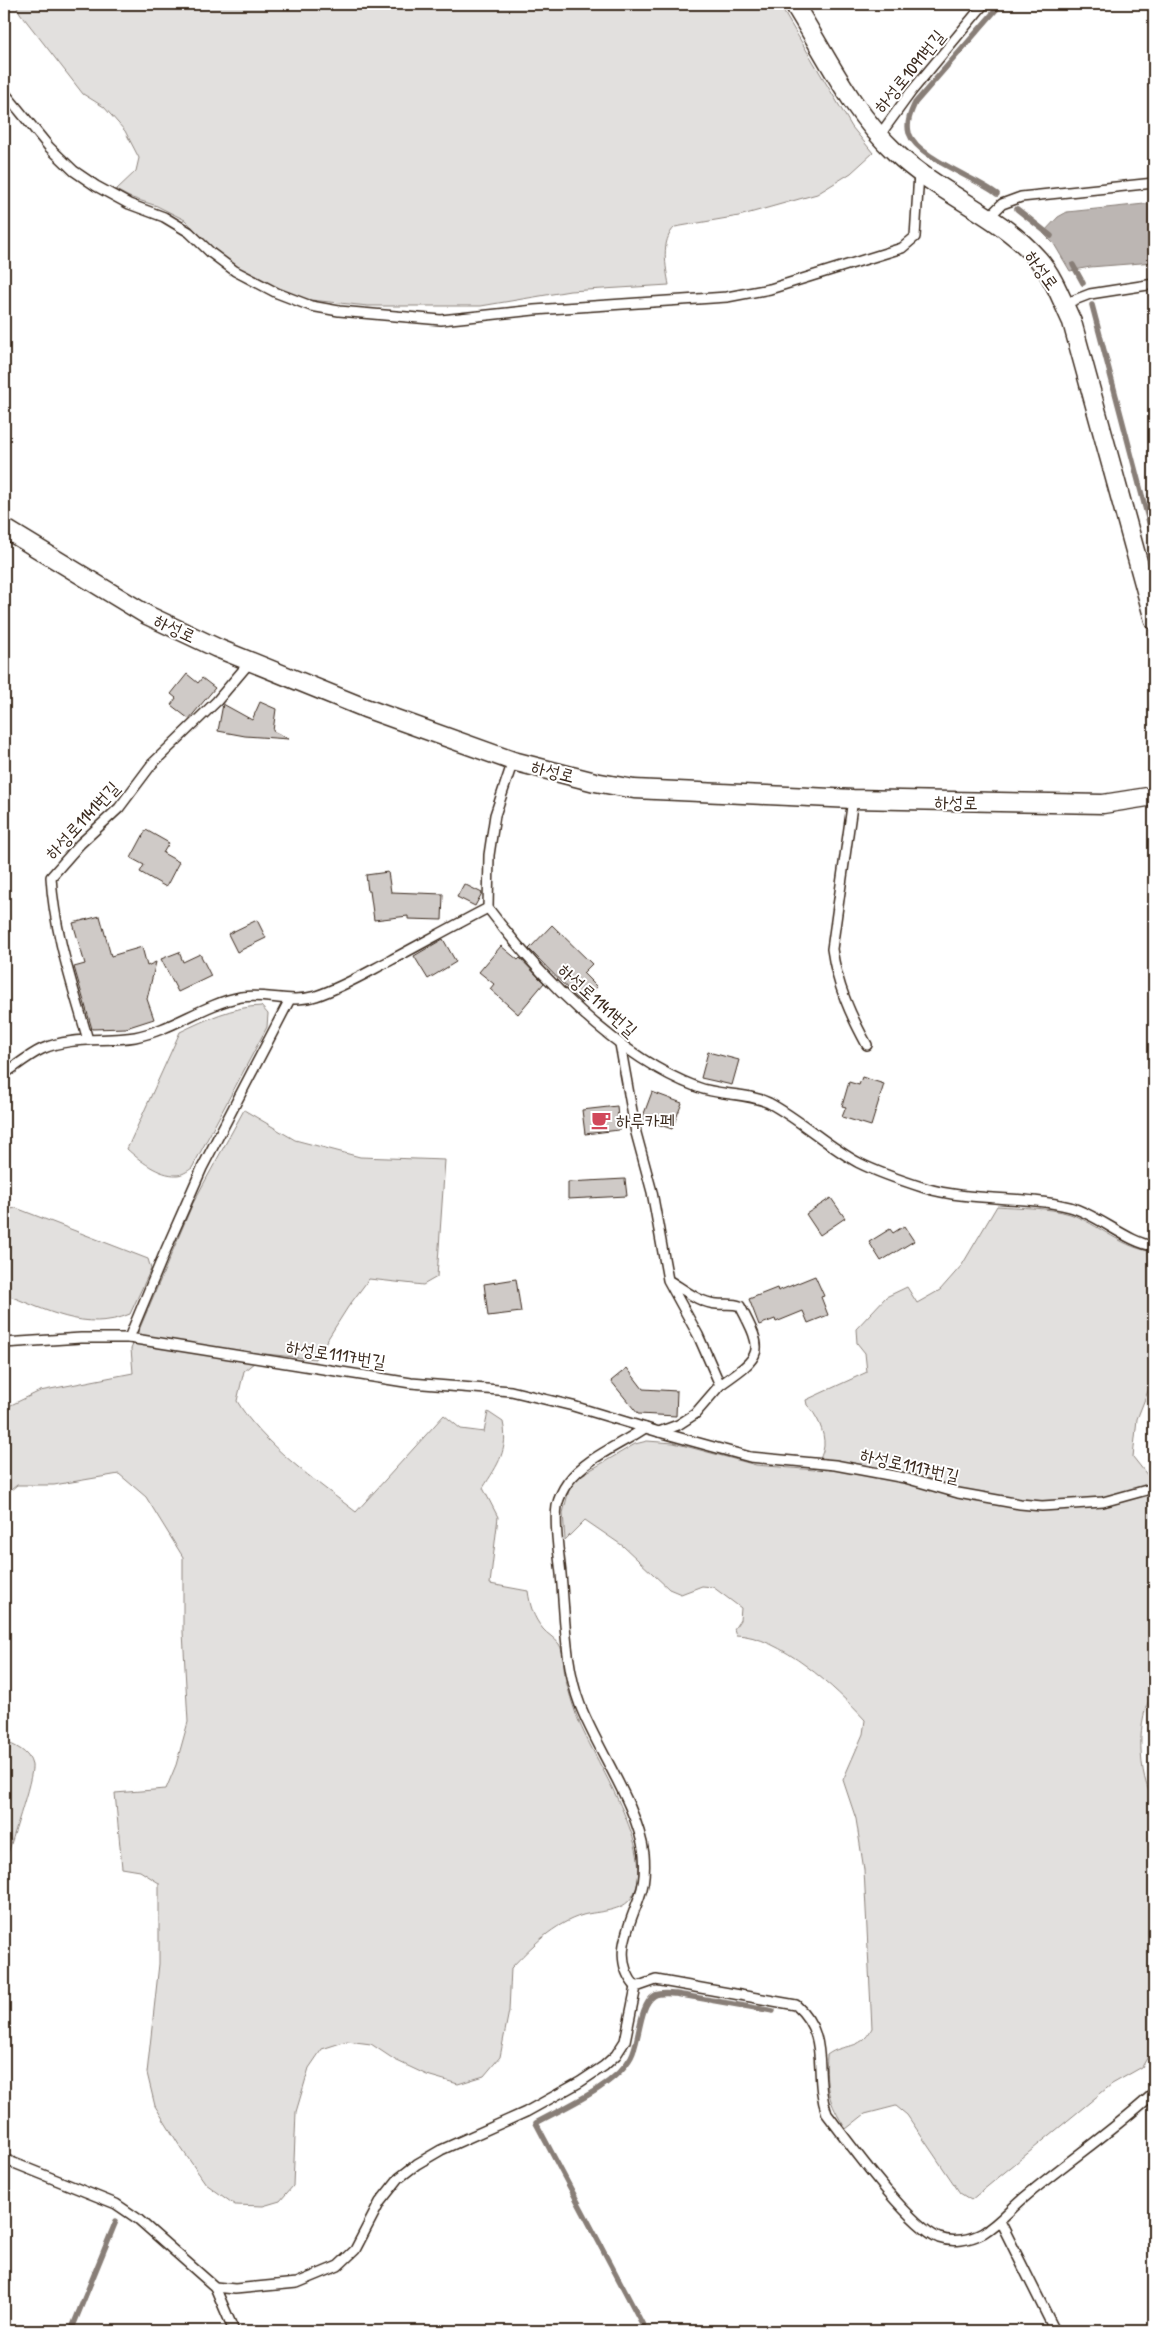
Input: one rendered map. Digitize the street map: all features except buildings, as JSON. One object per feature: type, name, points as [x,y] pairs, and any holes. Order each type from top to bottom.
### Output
[{"type":"street","name":"하성로","points":[[794,4],[846,93],[879,136],[919,172],[951,195],[989,217],[1019,241],[1039,260],[1055,285],[1072,322],[1154,620]]},
{"type":"street","name":"하성로","points":[[4,528],[147,615],[250,662],[365,708],[513,761],[595,782],[634,789],[854,799],[1103,804],[1154,796]]},
{"type":"lane","name":"하성로1091번길","points":[[879,136],[911,92],[984,4]]},
{"type":"lane","points":[[4,92],[49,147],[74,171],[96,186],[129,204],[164,217],[189,232],[211,253],[236,271],[277,293],[311,306],[339,311],[441,320],[534,310],[727,297],[770,289],[902,248],[915,238],[919,172]]},
{"type":"lane","points":[[989,217],[1002,204],[1021,197],[1154,183]]},
{"type":"lane","points":[[1064,304],[1090,294],[1154,284]]},
{"type":"lane","name":"하성로1141번길","points":[[88,1040],[68,971],[52,900],[51,877],[80,844],[119,808],[152,764],[217,700],[250,662]]},
{"type":"lane","points":[[4,1074],[41,1049],[57,1044],[135,1037],[210,1007],[241,997],[262,996],[289,1001],[314,996],[348,985],[488,908],[489,855],[494,815],[513,761]]},
{"type":"lane","points":[[854,799],[832,949],[835,972],[844,1000],[867,1045]]},
{"type":"lane","name":"하성로1141번길","points":[[488,908],[527,956],[566,995],[620,1044],[674,1076],[699,1088],[749,1095],[768,1103],[859,1163],[923,1187],[957,1195],[1045,1202],[1072,1208],[1092,1215],[1140,1242],[1154,1246]]},
{"type":"lane","points":[[129,1338],[202,1168],[289,1001]]},
{"type":"lane","points":[[620,1044],[636,1133],[652,1192],[668,1280],[698,1335],[720,1386]]},
{"type":"lane","points":[[659,1432],[678,1425],[695,1414],[720,1386],[748,1365],[755,1357],[758,1343],[740,1306],[731,1303],[717,1304],[698,1299],[668,1280]]},
{"type":"lane","name":"하성로1117번길","points":[[4,1343],[81,1338],[129,1338],[438,1387],[511,1391],[573,1406],[750,1457],[835,1465],[905,1478],[958,1493],[1027,1505],[1064,1506],[1103,1502],[1154,1488]]},
{"type":"lane","points":[[636,1986],[629,1979],[622,1959],[624,1940],[645,1874],[644,1854],[636,1823],[584,1713],[573,1683],[559,1551],[557,1507],[561,1493],[578,1470],[645,1428]]},
{"type":"lane","points":[[636,1986],[656,1980],[796,2006],[815,2027],[819,2048],[821,2097],[827,2114],[910,2216],[926,2231],[940,2238],[958,2241],[971,2238],[1000,2221],[1024,2197],[1154,2094]]},
{"type":"lane","points":[[215,2287],[235,2289],[296,2283],[338,2266],[354,2250],[380,2202],[399,2178],[416,2164],[441,2150],[526,2112],[565,2091],[616,2056],[625,2041],[636,1986]]},
{"type":"lane","points":[[4,2159],[116,2204],[138,2219],[215,2287],[234,2331]]},
{"type":"lane","points":[[1000,2221],[1056,2331]]},
{"type":"shaded area","points":[[16,4],[779,4],[852,127],[873,153],[851,173],[817,194],[739,216],[675,227],[667,239],[665,255],[669,285],[570,291],[481,306],[368,306],[301,299],[275,289],[229,264],[185,220],[157,206],[129,197],[116,190],[136,171],[139,158],[125,131],[104,107],[83,94],[20,13]]},
{"type":"shaded area","points":[[1154,203],[1154,262],[1090,267],[1070,271],[1054,244],[1043,233],[1058,217],[1067,212]]},
{"type":"shaded area","points":[[261,1006],[268,1014],[267,1027],[192,1168],[179,1175],[163,1173],[143,1162],[127,1149],[180,1032],[230,1011]]},
{"type":"shaded area","points":[[244,1110],[295,1140],[360,1157],[445,1160],[437,1277],[423,1285],[369,1279],[348,1307],[315,1359],[265,1354],[244,1371],[237,1401],[248,1417],[275,1447],[307,1475],[356,1512],[444,1415],[461,1429],[484,1432],[488,1412],[503,1422],[505,1441],[501,1456],[483,1488],[498,1517],[490,1584],[528,1591],[534,1615],[545,1631],[561,1648],[566,1681],[576,1714],[631,1831],[637,1856],[638,1878],[632,1897],[623,1906],[583,1915],[562,1924],[535,1944],[511,1968],[509,2011],[500,2057],[484,2076],[458,2084],[427,2075],[395,2060],[371,2044],[347,2041],[322,2049],[309,2068],[296,2112],[293,2186],[280,2201],[263,2206],[235,2205],[206,2184],[155,2106],[147,2073],[159,1964],[159,1883],[140,1871],[122,1868],[115,1793],[166,1789],[176,1765],[188,1722],[183,1632],[183,1557],[146,1497],[119,1474],[54,1485],[17,1485],[4,1496],[4,1406],[11,1405],[40,1391],[133,1373],[131,1349],[193,1203]]},
{"type":"shaded area","points":[[997,1206],[1043,1209],[1070,1214],[1122,1242],[1143,1250],[1154,1251],[1154,1376],[1137,1419],[1133,1457],[1148,1476],[1154,1479],[1154,1693],[1148,1703],[1144,1716],[1141,1746],[1145,1777],[1154,1800],[1154,2046],[1142,2067],[1112,2084],[971,2200],[960,2193],[907,2115],[896,2106],[865,2114],[846,2129],[835,2111],[827,2085],[827,2055],[862,2041],[872,2028],[864,1870],[856,1819],[843,1780],[863,1734],[865,1720],[823,1679],[789,1654],[771,1644],[736,1635],[734,1629],[740,1620],[741,1608],[713,1587],[702,1586],[681,1594],[669,1589],[623,1546],[585,1520],[565,1540],[563,1513],[570,1486],[580,1476],[635,1444],[647,1441],[674,1443],[756,1465],[815,1470],[823,1452],[824,1441],[820,1424],[807,1405],[806,1400],[867,1372],[865,1353],[857,1343],[856,1329],[886,1297],[907,1287],[917,1303],[940,1290],[962,1265]]},
{"type":"shaded area","points":[[16,1208],[148,1259],[151,1269],[130,1314],[98,1321],[82,1320],[50,1312],[4,1294],[5,1210]]},
{"type":"shaded area","points":[[4,1741],[17,1747],[28,1756],[32,1765],[32,1772],[4,1866]]},
{"type":"waterway","points":[[997,194],[923,151],[914,142],[909,133],[908,125],[915,103],[1001,4]]},
{"type":"waterway","points":[[1017,209],[1051,236]]},
{"type":"waterway","points":[[1073,265],[1083,283]]},
{"type":"waterway","points":[[1092,305],[1154,541]]},
{"type":"waterway","points":[[646,2331],[536,2123],[588,2095],[624,2068],[634,2050],[645,2007],[656,1995],[676,1994],[773,2011]]},
{"type":"waterway","points":[[71,2331],[116,2221]]},
{"type":"place","name":"하루카페","points":[[601,1120]]}]
